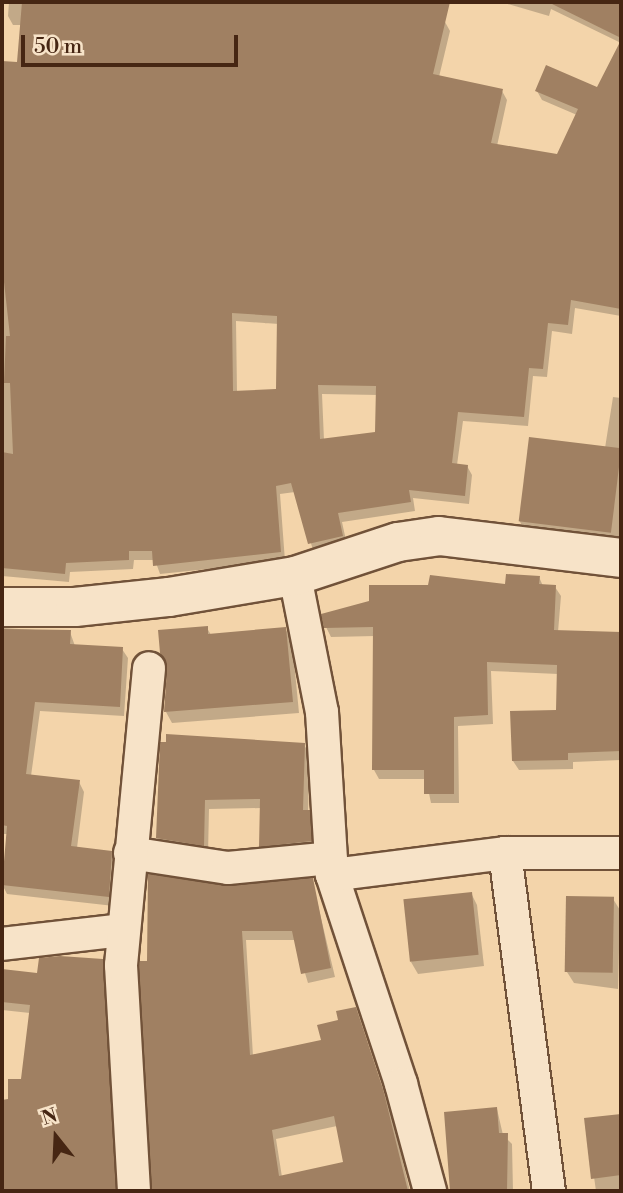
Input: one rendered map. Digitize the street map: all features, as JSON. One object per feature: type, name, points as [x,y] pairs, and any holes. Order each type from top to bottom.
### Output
[{"type":"street","points":[[2,607],[75,607],[169,597],[295,576],[398,542],[439,536],[621,558]]},
{"type":"street","points":[[295,576],[322,712],[331,867],[401,1084],[430,1191]]},
{"type":"street","points":[[134,1191],[123,930],[149,668]]},
{"type":"street","points":[[130,853],[228,868],[331,867],[505,853],[621,853]]},
{"type":"street","points":[[505,853],[549,1191]]},
{"type":"street","points":[[2,944],[123,930]]},
{"type":"building","points":[[22,2],[450,2],[433,74],[503,89],[491,143],[557,154],[578,109],[535,91],[546,65],[597,87],[621,40],[621,309],[571,300],[568,325],[548,323],[543,369],[529,368],[524,417],[458,412],[452,463],[468,465],[465,496],[409,490],[411,502],[338,513],[343,536],[308,544],[291,483],[276,486],[281,552],[153,566],[152,551],[129,551],[129,560],[66,563],[65,574],[2,568],[2,452],[13,454],[10,383],[4,383],[6,336],[10,336],[2,264],[2,61],[17,62]],"holes":[[[232,313],[277,316],[276,389],[233,391]],[[318,385],[376,386],[375,432],[320,439]]]},
{"type":"building","points":[[548,2],[621,2],[621,38]]},
{"type":"building","points":[[529,437],[621,448],[611,533],[519,521]]},
{"type":"building","points":[[506,574],[540,576],[539,584],[556,585],[554,630],[621,632],[621,751],[568,753],[568,760],[512,761],[510,711],[556,710],[557,665],[487,662],[488,715],[454,717],[454,794],[424,794],[424,770],[372,770],[373,627],[324,628],[321,614],[369,601],[369,585],[428,585],[430,575],[505,584]]},
{"type":"building","points":[[208,626],[208,634],[286,627],[293,702],[164,712],[167,669],[160,653],[158,630]]},
{"type":"building","points":[[2,629],[71,630],[70,644],[123,647],[120,707],[35,702],[26,774],[80,780],[71,846],[112,851],[109,897],[2,885],[7,826],[2,825]]},
{"type":"building","points":[[166,734],[305,743],[303,810],[310,810],[312,841],[259,847],[260,799],[205,800],[204,846],[156,838],[160,742],[166,742]]},
{"type":"building","points":[[148,874],[229,886],[313,878],[331,968],[301,974],[292,931],[242,931],[250,1055],[321,1040],[317,1025],[338,1020],[336,1011],[356,1007],[383,1089],[408,1191],[152,1191],[139,965],[140,961],[147,961]],"holes":[[[334,1116],[343,1162],[279,1176],[272,1130]]]},
{"type":"building","points":[[472,892],[479,955],[410,962],[403,899]]},
{"type":"building","points":[[566,896],[614,897],[613,973],[565,972]]},
{"type":"building","points":[[60,956],[103,959],[116,1191],[2,1191],[2,1100],[8,1099],[8,1079],[21,1079],[30,1005],[2,1002],[2,969],[37,973],[39,958]]},
{"type":"building","points":[[497,1107],[499,1133],[508,1133],[507,1191],[450,1191],[444,1112]]},
{"type":"building","points":[[621,1114],[621,1175],[591,1179],[584,1118]]}]
